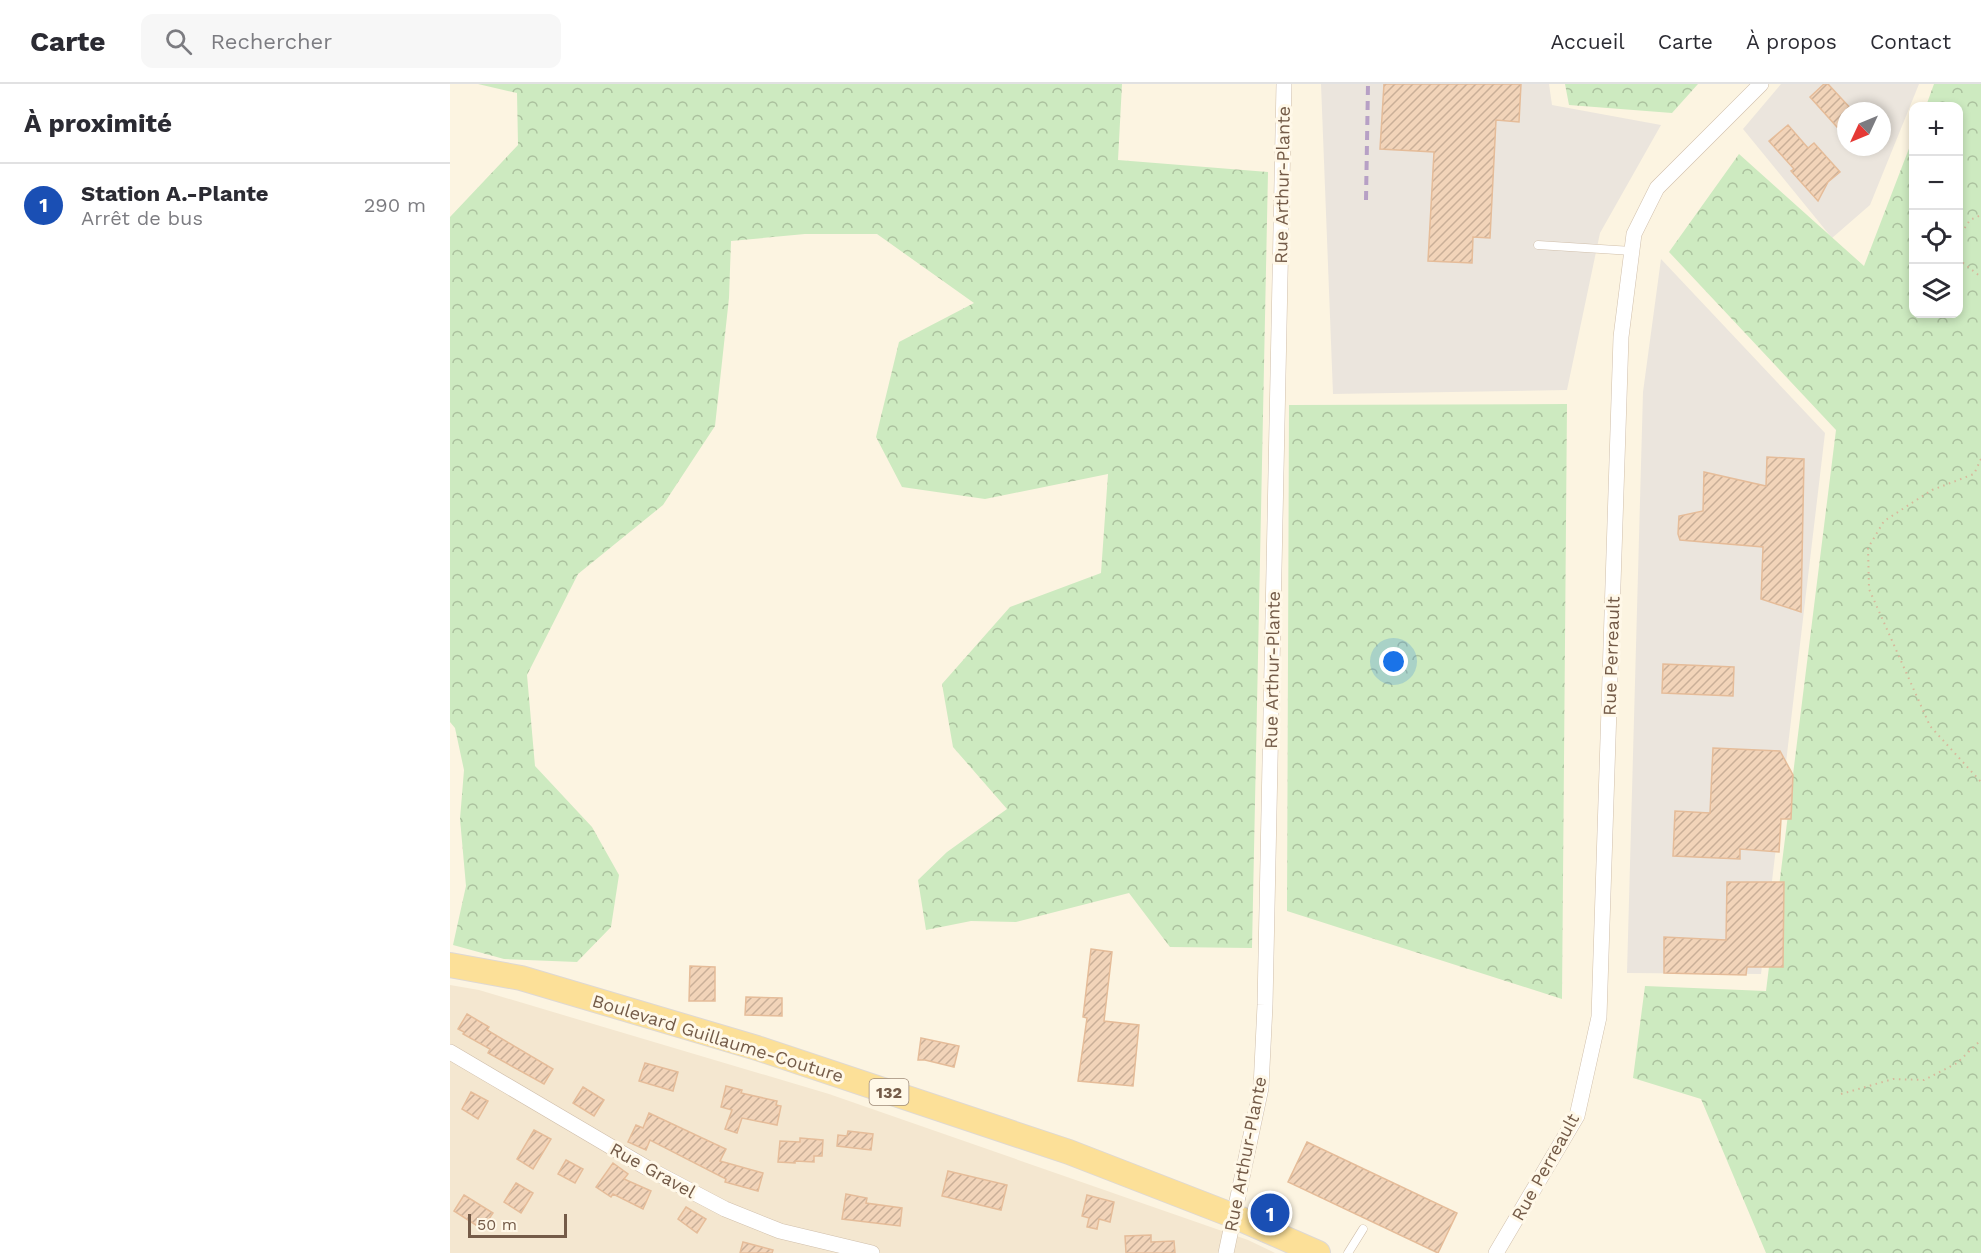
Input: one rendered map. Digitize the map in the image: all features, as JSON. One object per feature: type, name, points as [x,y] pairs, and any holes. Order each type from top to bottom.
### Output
[{"type":"main road","name":"Boulevard Guillaume-Couture","points":[[450,964],[521,978],[757,1048],[1070,1152],[1234,1216],[1318,1253]]},
{"type":"street","name":"Rue Arthur-Plante","points":[[1226,1253],[1261,1088],[1265,1005],[1284,84]]},
{"type":"street","name":"Rue Perreault","points":[[1497,1253],[1577,1116],[1599,1017],[1621,337],[1634,234],[1657,188],[1761,84]]},
{"type":"street","name":"Rue Gravel","points":[[450,1052],[647,1168],[725,1209],[780,1232],[872,1253]]},
{"type":"lane","points":[[1538,245],[1632,251]]},
{"type":"lane","points":[[1348,1253],[1363,1229]]},
{"type":"path","points":[[1963,231],[1970,220],[1981,215]]},
{"type":"path","points":[[1963,262],[1981,277]]},
{"type":"path","points":[[1981,459],[1974,474],[1932,490],[1884,521],[1868,548],[1869,589],[1930,726],[1981,782]]},
{"type":"path","points":[[1841,1094],[1893,1079],[1924,1080],[1957,1063],[1981,1040]]},
{"type":"shaded area","points":[[1321,84],[1549,84],[1552,105],[1661,125],[1600,233],[1567,390],[1333,394]]},
{"type":"shaded area","points":[[1781,84],[1919,84],[1912,102],[1909,102],[1909,109],[1891,153],[1891,102],[1837,102],[1837,156],[1890,156],[1870,205],[1832,238],[1743,129]]},
{"type":"shaded area","points":[[1661,259],[1825,433],[1761,974],[1627,973],[1643,392]]},
{"type":"shaded area","points":[[450,985],[479,990],[829,1094],[1248,1240],[1275,1253],[450,1253]]},
{"type":"green space","points":[[478,84],[1122,84],[1118,160],[1268,172],[1252,948],[1170,947],[1129,893],[1016,922],[971,921],[926,930],[918,880],[947,852],[1007,809],[953,747],[942,684],[1010,607],[1101,573],[1108,474],[985,499],[902,487],[876,437],[899,342],[974,303],[877,234],[805,234],[731,241],[729,298],[715,426],[663,505],[578,574],[527,675],[535,766],[592,827],[619,875],[611,927],[577,962],[504,959],[453,945],[466,886],[460,819],[464,770],[455,728],[450,722],[450,217],[518,145],[517,93]]},
{"type":"green space","points":[[1565,84],[1698,84],[1672,113],[1569,105]]},
{"type":"green space","points":[[1934,84],[1981,84],[1981,1253],[1766,1253],[1701,1099],[1633,1078],[1645,986],[1766,991],[1836,430],[1669,252],[1739,154],[1864,266],[1909,148],[1909,318],[1963,318],[1963,102],[1927,102]]},
{"type":"green space","points":[[1567,404],[1562,999],[1287,911],[1289,405]]},
{"type":"building","points":[[1384,84],[1521,84],[1519,122],[1496,120],[1490,238],[1473,237],[1472,263],[1428,261],[1434,152],[1380,149]]},
{"type":"building","points":[[1824,84],[1828,84],[1845,102],[1837,102],[1837,127],[1810,97]]},
{"type":"building","points":[[1788,125],[1808,148],[1814,143],[1840,172],[1828,182],[1818,201],[1791,171],[1794,169],[1769,141]]},
{"type":"building","points":[[1767,457],[1804,459],[1801,612],[1761,599],[1763,547],[1680,540],[1678,534],[1679,516],[1703,511],[1704,472],[1766,486]]},
{"type":"building","points":[[1663,664],[1734,667],[1733,696],[1662,693]]},
{"type":"building","points":[[1713,748],[1780,751],[1793,775],[1791,819],[1781,819],[1779,852],[1740,849],[1740,859],[1673,856],[1675,811],[1710,813]]},
{"type":"building","points":[[1727,882],[1784,882],[1783,967],[1747,967],[1746,975],[1664,973],[1664,937],[1726,940]]},
{"type":"building","points":[[1091,949],[1112,952],[1104,1021],[1139,1025],[1133,1086],[1078,1081],[1087,1018],[1083,1017]]},
{"type":"building","points":[[690,966],[715,967],[715,1001],[689,1001]]},
{"type":"building","points":[[746,997],[782,998],[782,1016],[745,1015]]},
{"type":"building","points":[[467,1014],[489,1027],[487,1030],[553,1069],[544,1084],[488,1053],[490,1049],[463,1034],[464,1032],[458,1029]]},
{"type":"building","points":[[921,1038],[959,1046],[954,1067],[918,1060]]},
{"type":"building","points":[[645,1063],[678,1072],[673,1091],[639,1081]]},
{"type":"building","points":[[726,1086],[742,1090],[741,1093],[777,1101],[776,1105],[781,1106],[777,1125],[742,1118],[737,1133],[725,1129],[732,1110],[721,1107]]},
{"type":"building","points":[[583,1087],[604,1100],[594,1116],[573,1103]]},
{"type":"building","points":[[471,1092],[488,1101],[478,1119],[462,1109]]},
{"type":"building","points":[[649,1113],[726,1149],[720,1161],[763,1173],[758,1191],[725,1182],[726,1179],[650,1140],[646,1150],[628,1142],[636,1125],[643,1128]]},
{"type":"building","points":[[534,1130],[551,1139],[533,1169],[517,1159]]},
{"type":"building","points":[[848,1131],[873,1134],[871,1150],[837,1146],[838,1135],[847,1136]]},
{"type":"building","points":[[800,1138],[823,1140],[822,1156],[814,1156],[814,1162],[778,1162],[780,1141],[800,1142]]},
{"type":"building","points":[[1307,1142],[1457,1213],[1438,1253],[1288,1182]]},
{"type":"building","points":[[566,1160],[583,1169],[575,1183],[558,1174]]},
{"type":"building","points":[[613,1163],[628,1174],[624,1179],[651,1191],[643,1209],[613,1194],[611,1197],[596,1187]]},
{"type":"building","points":[[948,1171],[1007,1185],[1001,1210],[942,1196]]},
{"type":"building","points":[[516,1183],[533,1193],[521,1213],[504,1202]]},
{"type":"building","points":[[846,1194],[867,1198],[866,1203],[902,1208],[900,1226],[842,1219]]},
{"type":"building","points":[[464,1195],[493,1213],[482,1229],[454,1211]]},
{"type":"building","points":[[1087,1195],[1114,1202],[1110,1222],[1099,1219],[1097,1229],[1087,1227],[1089,1218],[1082,1216]]},
{"type":"building","points":[[686,1207],[706,1219],[697,1233],[678,1219]]},
{"type":"building","points":[[1151,1235],[1151,1242],[1174,1241],[1175,1253],[1126,1253],[1125,1236]]},
{"type":"building","points":[[743,1242],[773,1250],[772,1253],[740,1253]]},
{"type":"railway","points":[[1366,200],[1368,84]]},
{"type":"place","name":"Station A.-Plante","points":[[1270,1213]]}]
